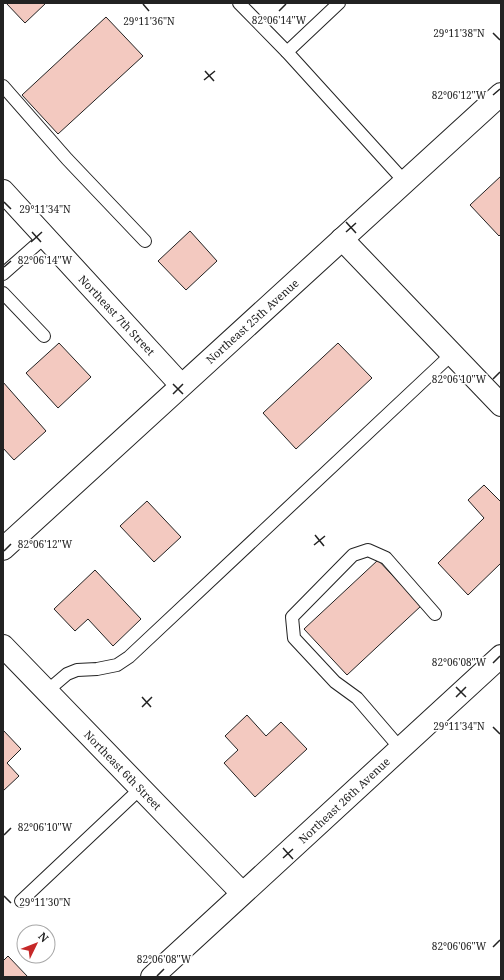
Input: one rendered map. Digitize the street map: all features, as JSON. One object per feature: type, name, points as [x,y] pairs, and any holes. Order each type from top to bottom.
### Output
[{"type":"street","name":"Northeast 25th Avenue","points":[[3,549],[501,94]]},
{"type":"street","name":"Northeast 7th Street","points":[[3,191],[181,385]]},
{"type":"street","points":[[342,239],[501,404]]},
{"type":"street","name":"Northeast 6th Street","points":[[3,646],[242,893]]},
{"type":"street","name":"Northeast 26th Avenue","points":[[152,977],[501,656]]},
{"type":"lane","points":[[239,3],[287,52],[405,182]]},
{"type":"lane","points":[[287,52],[339,3]]},
{"type":"lane","points":[[3,86],[67,159],[145,241]]},
{"type":"lane","points":[[3,274],[45,237]]},
{"type":"lane","points":[[3,293],[44,336]]},
{"type":"lane","points":[[46,691],[67,674],[77,670],[97,669],[117,665],[129,657],[452,354]]},
{"type":"lane","points":[[400,748],[357,698],[335,682],[294,638],[292,617],[352,555],[368,550],[386,558],[435,614]]},
{"type":"lane","points":[[21,900],[141,788]]},
{"type":"building","points":[[6,3],[46,3],[25,23]]},
{"type":"building","points":[[106,17],[143,56],[58,134],[22,95]]},
{"type":"building","points":[[501,176],[501,234],[499,236],[470,205]]},
{"type":"building","points":[[190,231],[217,261],[186,290],[158,261]]},
{"type":"building","points":[[59,343],[91,377],[58,408],[26,373]]},
{"type":"building","points":[[338,343],[372,378],[296,449],[263,413]]},
{"type":"building","points":[[3,382],[46,431],[14,460],[3,448]]},
{"type":"building","points":[[484,485],[501,502],[501,563],[468,595],[438,563],[484,518],[468,500]]},
{"type":"building","points":[[147,501],[181,537],[154,562],[120,526]]},
{"type":"building","points":[[378,560],[421,606],[347,675],[304,629]]},
{"type":"building","points":[[95,570],[141,619],[113,646],[88,619],[75,631],[54,609]]},
{"type":"building","points":[[247,715],[266,736],[281,722],[307,749],[255,797],[224,763],[238,750],[225,736]]},
{"type":"building","points":[[3,730],[21,749],[7,763],[19,776],[3,791]]},
{"type":"building","points":[[8,956],[28,977],[3,977],[3,961]]}]
